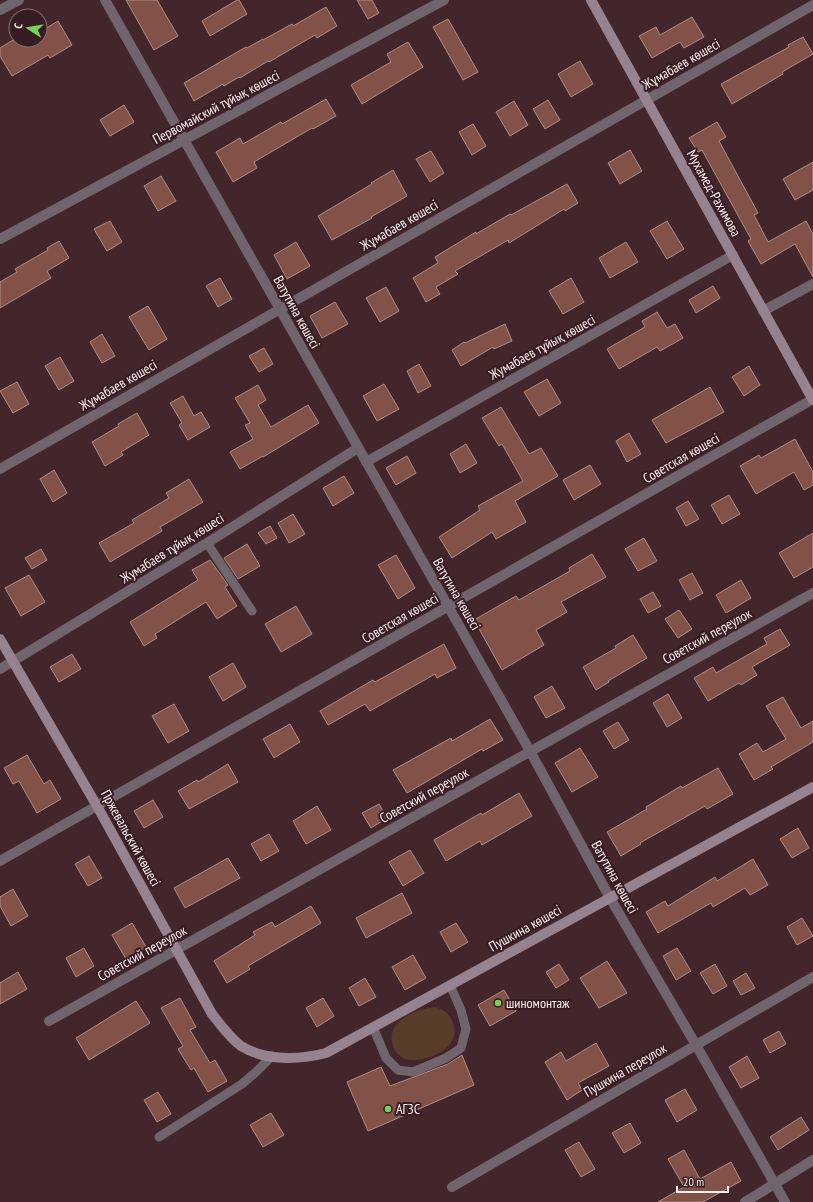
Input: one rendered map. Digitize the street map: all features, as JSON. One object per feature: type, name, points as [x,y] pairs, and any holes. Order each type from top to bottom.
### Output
[{"type":"street","points":[[0,10],[19,0]]},
{"type":"street","name":"Ватутина көшесі","points":[[105,0],[448,606],[610,898],[785,1202]]},
{"type":"street","name":"Первомайский тұйық көшесі","points":[[0,239],[444,0]]},
{"type":"street","name":"Мухамед-Рахимова","points":[[591,0],[813,400]]},
{"type":"street","name":"Жұмабаев көшесі","points":[[0,469],[813,5]]},
{"type":"street","name":"Жумабаев тұйық көшесі","points":[[366,462],[732,255]]},
{"type":"street","points":[[763,311],[813,284]]},
{"type":"street","name":"Советская көшесі","points":[[0,861],[813,400]]},
{"type":"street","name":"Жумабаев тұйық көшесі","points":[[0,669],[207,543],[358,448]]},
{"type":"street","name":"Советский переулок","points":[[49,1021],[813,592]]},
{"type":"street","name":"Пржевальский көшесі","points":[[0,639],[97,806],[212,1014],[226,1032],[242,1046]]},
{"type":"street","name":"Пушкина көшесі","points":[[242,1046],[259,1053],[279,1057],[297,1058],[326,1053],[813,787]]},
{"type":"street","name":"Пушкина переулок","points":[[452,1188],[813,977]]},
{"type":"street","points":[[745,1202],[813,1160]]},
{"type":"lane","points":[[207,543],[252,612]]},
{"type":"lane","points":[[373,1027],[386,1058],[398,1070],[413,1072],[446,1058],[461,1048],[466,1029],[461,1010],[450,985]]},
{"type":"lane","points":[[159,1137],[242,1084],[272,1056]]},
{"type":"shaded area","points":[[434,1007],[445,1012],[452,1021],[455,1032],[450,1044],[436,1055],[423,1059],[410,1060],[403,1058],[396,1052],[393,1046],[393,1030],[397,1023],[411,1014]]},
{"type":"building","points":[[126,0],[157,0],[178,36],[154,50]]},
{"type":"building","points":[[239,0],[247,14],[210,36],[202,21]]},
{"type":"building","points":[[357,0],[372,0],[379,13],[368,19]]},
{"type":"building","points":[[326,7],[337,26],[317,38],[315,35],[240,78],[239,77],[224,86],[223,84],[194,101],[184,83],[246,47],[247,48],[263,40],[292,24],[293,26]]},
{"type":"building","points":[[692,17],[704,37],[684,48],[680,42],[652,58],[639,36],[656,27],[660,35]]},
{"type":"building","points":[[448,19],[478,72],[463,80],[433,27]]},
{"type":"building","points":[[58,21],[72,45],[50,58],[48,55],[12,76],[0,56],[0,48],[8,43],[8,48],[48,48],[48,27]]},
{"type":"building","points":[[803,37],[813,54],[782,72],[783,74],[732,104],[721,84],[789,47],[788,45]]},
{"type":"building","points":[[408,42],[423,67],[362,104],[351,85],[391,62],[387,54]]},
{"type":"building","points":[[580,61],[593,84],[571,97],[558,74]]},
{"type":"building","points":[[326,99],[336,116],[313,129],[312,128],[254,162],[257,168],[233,182],[216,152],[240,138],[243,144],[281,122],[282,124]]},
{"type":"building","points":[[548,100],[560,120],[545,129],[533,109]]},
{"type":"building","points":[[514,101],[528,125],[510,136],[496,112]]},
{"type":"building","points":[[124,105],[134,122],[110,136],[100,120]]},
{"type":"building","points":[[717,122],[726,137],[719,141],[758,213],[754,215],[768,242],[806,221],[813,234],[813,277],[795,244],[761,264],[748,241],[751,239],[702,150],[698,152],[689,138]]},
{"type":"building","points":[[473,124],[486,146],[472,155],[459,132]]},
{"type":"building","points":[[630,150],[642,171],[620,184],[608,163]]},
{"type":"building","points":[[431,151],[444,173],[430,182],[416,159]]},
{"type":"building","points":[[813,162],[813,190],[795,200],[783,179]]},
{"type":"building","points":[[393,170],[407,196],[371,217],[372,218],[332,240],[318,216]]},
{"type":"building","points":[[161,176],[176,201],[158,211],[144,186]]},
{"type":"building","points":[[567,184],[578,203],[565,211],[564,209],[509,243],[508,240],[455,271],[458,274],[436,287],[440,294],[426,302],[413,278],[438,263],[435,257],[476,232],[476,234]]},
{"type":"building","points":[[110,221],[122,242],[107,251],[94,229]]},
{"type":"building","points":[[667,221],[684,249],[667,259],[650,231]]},
{"type":"building","points":[[59,241],[69,258],[47,271],[51,278],[0,308],[0,282],[17,272],[15,269],[48,250],[47,248]]},
{"type":"building","points":[[296,242],[310,266],[287,279],[274,255]]},
{"type":"building","points":[[626,242],[638,262],[610,278],[599,258]]},
{"type":"building","points":[[220,278],[232,299],[218,307],[206,286]]},
{"type":"building","points":[[571,278],[584,302],[563,314],[549,291]]},
{"type":"building","points":[[713,286],[720,298],[696,313],[689,300]]},
{"type":"building","points":[[386,287],[399,311],[380,322],[366,298]]},
{"type":"building","points":[[335,302],[348,324],[322,338],[310,316]]},
{"type":"building","points":[[148,306],[167,339],[149,350],[129,317]]},
{"type":"building","points":[[657,312],[667,328],[675,324],[683,338],[660,351],[657,347],[619,369],[607,349],[645,327],[642,321]]},
{"type":"building","points":[[505,324],[512,341],[494,349],[493,347],[461,366],[452,350],[464,342],[465,343]]},
{"type":"building","points":[[102,334],[115,356],[102,363],[90,342]]},
{"type":"building","points":[[264,348],[273,364],[259,372],[249,356]]},
{"type":"building","points":[[60,357],[74,381],[59,390],[45,366]]},
{"type":"building","points":[[419,364],[431,386],[418,393],[407,371]]},
{"type":"building","points":[[749,366],[760,385],[744,396],[732,377]]},
{"type":"building","points":[[547,379],[561,403],[539,416],[524,392]]},
{"type":"building","points":[[17,382],[29,404],[13,413],[0,391]]},
{"type":"building","points":[[384,384],[399,409],[377,421],[363,396]]},
{"type":"building","points":[[258,385],[266,400],[258,405],[271,427],[308,405],[319,423],[263,457],[240,469],[230,452],[253,439],[245,425],[250,423],[235,398]]},
{"type":"building","points":[[710,387],[724,412],[666,443],[652,420]]},
{"type":"building","points":[[183,396],[194,416],[201,412],[210,427],[188,440],[179,425],[182,423],[170,403]]},
{"type":"building","points":[[501,407],[529,454],[541,448],[558,476],[515,501],[526,522],[496,539],[492,532],[452,558],[439,537],[480,510],[478,506],[523,481],[502,444],[499,446],[482,418]]},
{"type":"building","points":[[137,413],[149,435],[121,452],[123,455],[105,466],[92,442]]},
{"type":"building","points":[[629,433],[641,454],[627,462],[616,441]]},
{"type":"building","points":[[795,439],[813,472],[813,485],[804,490],[794,472],[756,494],[740,466],[759,455],[761,458]]},
{"type":"building","points":[[466,444],[477,463],[460,473],[450,454]]},
{"type":"building","points":[[407,456],[416,473],[396,485],[386,468]]},
{"type":"building","points":[[590,465],[601,484],[574,500],[563,480]]},
{"type":"building","points":[[54,470],[67,493],[53,502],[40,479]]},
{"type":"building","points":[[344,476],[354,493],[333,506],[323,488]]},
{"type":"building","points":[[189,479],[203,502],[160,527],[162,531],[110,562],[99,543],[134,523],[132,520],[169,498],[166,493]]},
{"type":"building","points":[[729,495],[740,514],[722,524],[711,505]]},
{"type":"building","points":[[688,501],[699,519],[686,526],[676,508]]},
{"type":"building","points":[[293,514],[305,534],[289,543],[278,523]]},
{"type":"building","points":[[270,526],[277,538],[266,544],[258,533]]},
{"type":"building","points":[[813,533],[813,567],[794,578],[779,553]]},
{"type":"building","points":[[644,538],[657,561],[638,571],[625,549]]},
{"type":"building","points":[[247,544],[260,566],[238,579],[224,558]]},
{"type":"building","points":[[41,549],[47,560],[32,569],[25,558]]},
{"type":"building","points":[[592,554],[606,577],[561,602],[567,612],[536,630],[544,645],[502,670],[474,620],[516,596],[519,600],[570,571],[569,568]]},
{"type":"building","points":[[396,555],[415,588],[398,599],[378,565]]},
{"type":"building","points":[[210,560],[228,585],[225,587],[237,606],[217,619],[206,602],[155,634],[157,638],[144,646],[130,622],[198,580],[192,570]]},
{"type":"building","points":[[692,573],[703,593],[690,600],[679,580]]},
{"type":"building","points":[[29,575],[45,602],[21,616],[5,588]]},
{"type":"building","points":[[741,580],[751,598],[726,613],[716,595]]},
{"type":"building","points":[[653,592],[661,606],[648,613],[640,599]]},
{"type":"building","points":[[296,606],[312,634],[281,652],[265,624]]},
{"type":"building","points":[[679,610],[692,629],[678,638],[665,619]]},
{"type":"building","points":[[780,629],[790,645],[752,667],[757,675],[741,685],[739,683],[708,701],[694,678],[713,667],[716,673],[767,644],[764,638]]},
{"type":"building","points":[[633,635],[647,658],[608,681],[609,682],[596,690],[583,667],[616,648],[615,646]]},
{"type":"building","points":[[444,644],[456,668],[437,678],[435,674],[370,711],[365,704],[328,725],[320,711],[373,680],[375,682]]},
{"type":"building","points":[[72,654],[81,669],[59,682],[50,667]]},
{"type":"building","points":[[233,663],[246,687],[223,701],[209,677]]},
{"type":"building","points":[[552,686],[565,708],[546,718],[534,697]]},
{"type":"building","points":[[668,694],[682,718],[667,727],[653,703]]},
{"type":"building","points":[[783,697],[801,728],[813,721],[813,742],[771,767],[773,769],[754,780],[739,754],[757,743],[763,752],[786,739],[766,706]]},
{"type":"building","points":[[174,704],[189,731],[168,743],[152,716]]},
{"type":"building","points":[[490,719],[503,740],[483,751],[482,749],[407,793],[393,770],[451,738],[452,741]]},
{"type":"building","points":[[618,722],[629,740],[614,749],[603,731]]},
{"type":"building","points":[[290,724],[300,742],[274,758],[263,739]]},
{"type":"building","points":[[580,748],[598,777],[572,792],[555,763]]},
{"type":"building","points":[[27,755],[44,784],[50,780],[61,799],[37,813],[19,781],[13,784],[4,768]]},
{"type":"building","points":[[228,764],[238,782],[189,809],[178,791],[197,780],[198,782]]},
{"type":"building","points":[[718,768],[733,794],[707,809],[705,806],[640,843],[641,844],[621,856],[607,832],[647,809],[646,807],[681,786],[682,788]]},
{"type":"building","points":[[519,793],[532,816],[482,845],[480,841],[446,861],[434,840],[481,813],[482,815]]},
{"type":"building","points":[[153,800],[163,817],[144,828],[134,811]]},
{"type":"building","points":[[379,804],[387,818],[371,828],[362,813]]},
{"type":"building","points":[[317,806],[331,830],[306,844],[293,821]]},
{"type":"building","points":[[798,828],[809,848],[792,858],[780,839]]},
{"type":"building","points":[[269,834],[279,851],[261,861],[251,844]]},
{"type":"building","points":[[410,850],[424,873],[403,886],[389,862]]},
{"type":"building","points":[[89,856],[102,878],[88,886],[75,864]]},
{"type":"building","points":[[228,858],[240,878],[185,908],[174,888]]},
{"type":"building","points":[[753,859],[768,885],[750,895],[745,888],[713,907],[711,903],[658,933],[646,912],[665,901],[668,906],[715,877],[717,881]]},
{"type":"building","points":[[13,889],[28,916],[11,926],[0,906],[0,897]]},
{"type":"building","points":[[402,893],[412,913],[366,938],[356,918]]},
{"type":"building","points":[[311,906],[321,923],[248,966],[250,969],[227,983],[214,961],[255,935],[253,932],[272,922],[275,927]]},
{"type":"building","points":[[802,918],[813,936],[797,945],[787,927]]},
{"type":"building","points":[[132,923],[146,947],[126,959],[112,935]]},
{"type":"building","points":[[456,923],[468,942],[451,952],[440,932]]},
{"type":"building","points":[[84,948],[94,966],[76,977],[66,958]]},
{"type":"building","points":[[677,948],[691,971],[676,980],[663,956]]},
{"type":"building","points":[[413,955],[426,978],[405,990],[392,967]]},
{"type":"building","points":[[607,961],[627,993],[599,1008],[580,978]]},
{"type":"building","points":[[559,964],[569,980],[556,988],[546,972]]},
{"type":"building","points":[[715,964],[727,986],[713,994],[700,973]]},
{"type":"building","points":[[18,972],[27,989],[0,1004],[0,983]]},
{"type":"building","points":[[746,973],[755,988],[741,995],[733,981]]},
{"type":"building","points":[[365,978],[376,997],[359,1006],[349,988]]},
{"type":"building","points":[[504,990],[516,1011],[490,1026],[478,1005]]},
{"type":"building","points":[[180,998],[196,1027],[190,1030],[210,1063],[215,1060],[227,1081],[208,1092],[194,1068],[191,1070],[178,1049],[183,1046],[161,1008]]},
{"type":"building","points":[[323,998],[334,1016],[317,1027],[306,1008]]},
{"type":"building","points":[[136,1001],[150,1023],[89,1060],[76,1038]]},
{"type":"building","points":[[779,1031],[786,1044],[770,1053],[763,1040]]},
{"type":"building","points":[[596,1043],[609,1066],[578,1083],[582,1090],[567,1100],[545,1062],[561,1052],[566,1061]]},
{"type":"building","name":"АГЗС","points":[[462,1055],[474,1085],[368,1131],[347,1082],[381,1067],[390,1086],[448,1064]]},
{"type":"building","points":[[747,1056],[759,1078],[741,1088],[729,1067]]},
{"type":"building","points":[[685,1089],[697,1110],[677,1122],[665,1100]]},
{"type":"building","points":[[158,1092],[171,1114],[157,1122],[144,1100]]},
{"type":"building","points":[[271,1113],[284,1135],[263,1147],[250,1125]]},
{"type":"building","points":[[801,1117],[809,1130],[778,1150],[770,1137]]},
{"type":"building","points":[[630,1123],[641,1143],[624,1153],[612,1133]]},
{"type":"building","points":[[579,1142],[595,1169],[581,1177],[565,1150]]},
{"type":"building","points":[[684,1150],[700,1179],[731,1162],[741,1181],[703,1202],[658,1202],[684,1187],[668,1159]]},
{"type":"place","name":"шиномонтаж","points":[[498,1003]]},
{"type":"place","name":"АГЗС","points":[[388,1109]]}]
